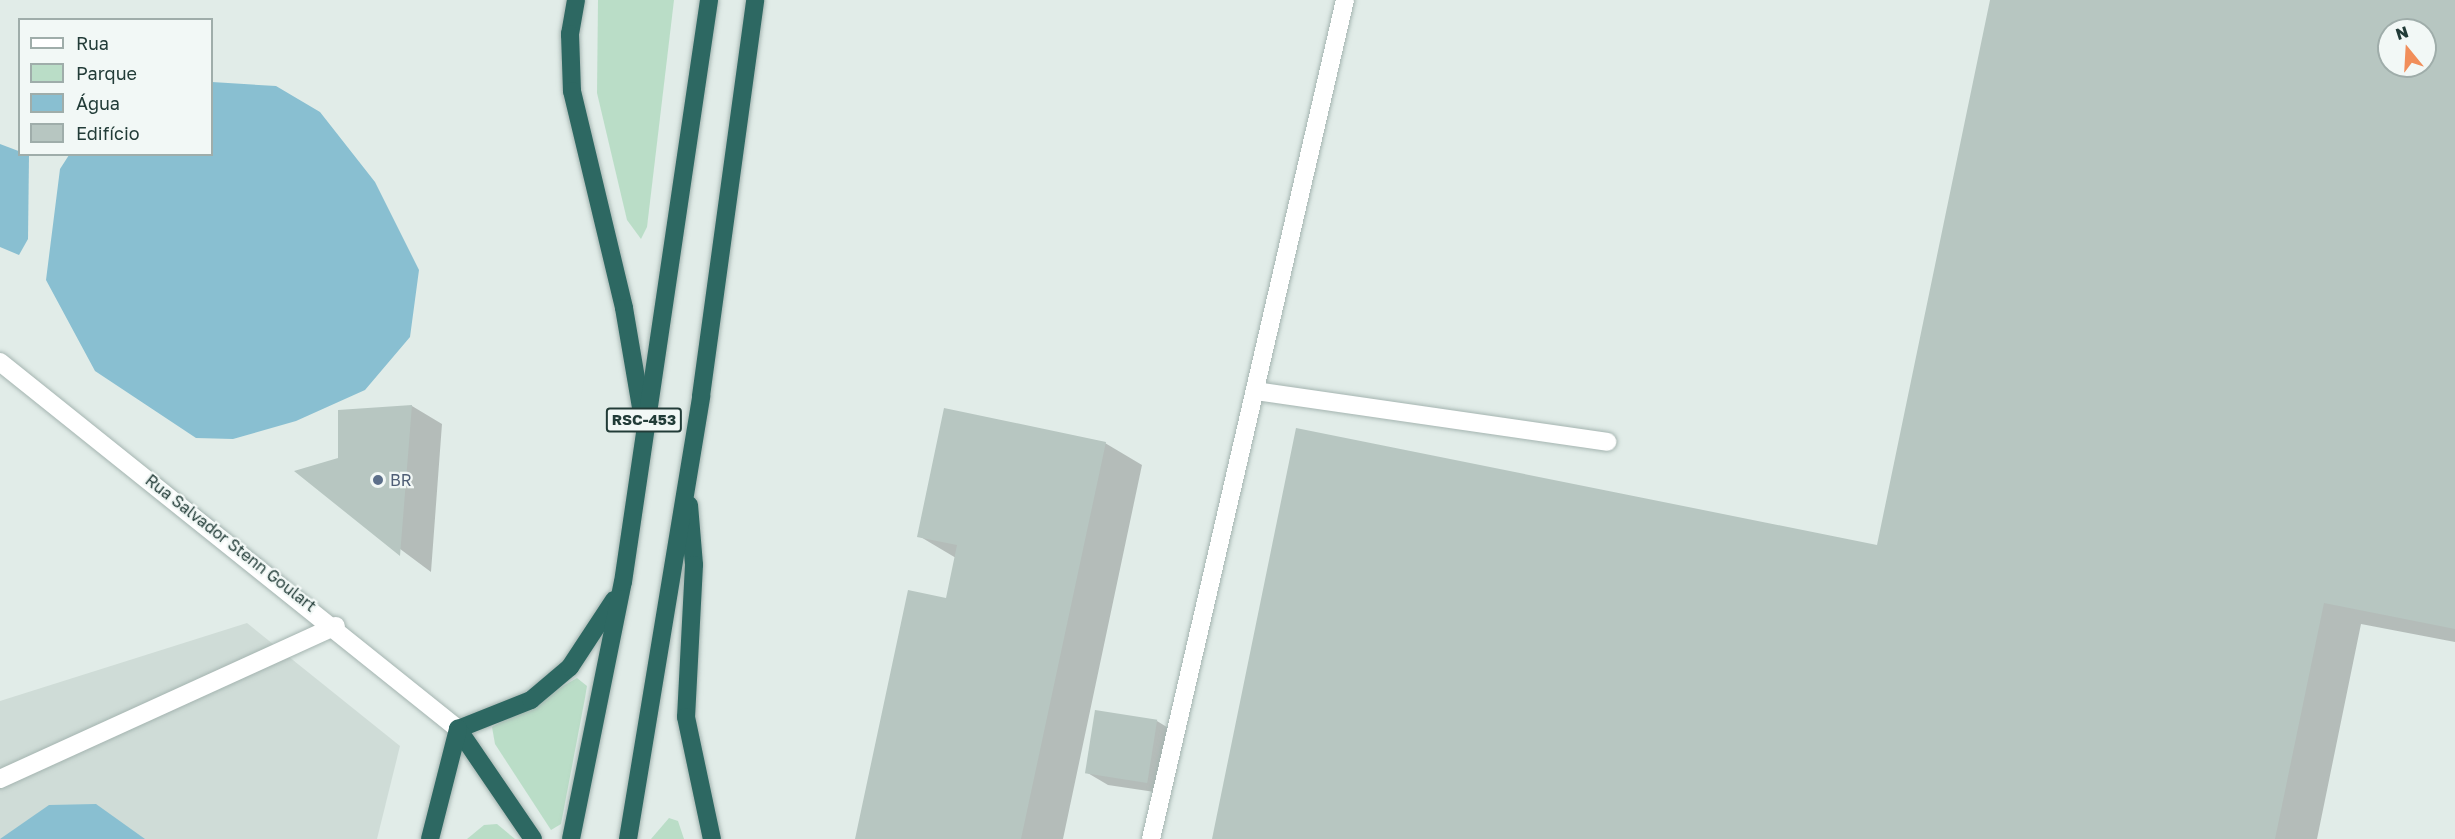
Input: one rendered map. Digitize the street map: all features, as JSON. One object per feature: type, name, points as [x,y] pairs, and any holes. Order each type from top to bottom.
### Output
[{"type":"highway","points":[[576,0],[570,34],[572,91],[624,308],[644,422]]},
{"type":"highway","name":"RSC-453","points":[[571,839],[623,582],[644,422],[709,0]]},
{"type":"highway","name":"RSC-453","points":[[628,839],[687,478],[753,20],[753,0]]},
{"type":"highway","points":[[687,478],[694,565],[686,717],[712,839]]},
{"type":"highway","points":[[458,729],[531,700],[570,668],[623,582]]},
{"type":"highway","points":[[430,839],[458,729]]},
{"type":"highway","points":[[458,729],[533,839]]},
{"type":"main road","points":[[1151,839],[1345,0]]},
{"type":"main road","name":"Rua Salvador Stenn Goulart","points":[[0,362],[336,626],[458,729]]},
{"type":"main road","points":[[1255,391],[1607,442]]},
{"type":"main road","points":[[0,779],[336,626]]},
{"type":"shaded area","points":[[247,623],[400,746],[377,839],[0,839],[0,701]]},
{"type":"green space","points":[[598,0],[674,0],[647,227],[641,239],[627,220],[597,93]]},
{"type":"green space","points":[[577,678],[587,686],[585,698],[561,824],[551,830],[495,744],[492,727]]},
{"type":"green space","points":[[669,818],[678,821],[684,839],[651,839]]},
{"type":"green space","points":[[497,824],[515,839],[467,839],[484,825]]},
{"type":"water","points":[[213,82],[276,86],[320,112],[375,182],[419,270],[410,337],[365,390],[296,421],[233,439],[196,438],[95,371],[46,280],[60,169],[68,156],[213,156]]},
{"type":"water","points":[[0,144],[18,151],[18,156],[29,156],[28,239],[19,255],[0,247]]},
{"type":"water","points":[[96,804],[145,839],[0,839],[49,805]]},
{"type":"building","points":[[1990,0],[2455,0],[2455,629],[2324,603],[2275,839],[1212,839],[1296,428],[1877,545]]},
{"type":"building","points":[[412,405],[400,556],[294,471],[338,458],[338,410]]},
{"type":"building","points":[[944,408],[1106,442],[1021,839],[855,839],[908,590],[946,598],[957,545],[917,537]]},
{"type":"building","points":[[1095,710],[1157,720],[1147,783],[1085,773]]},
{"type":"place","name":"BR","points":[[378,480]]}]
